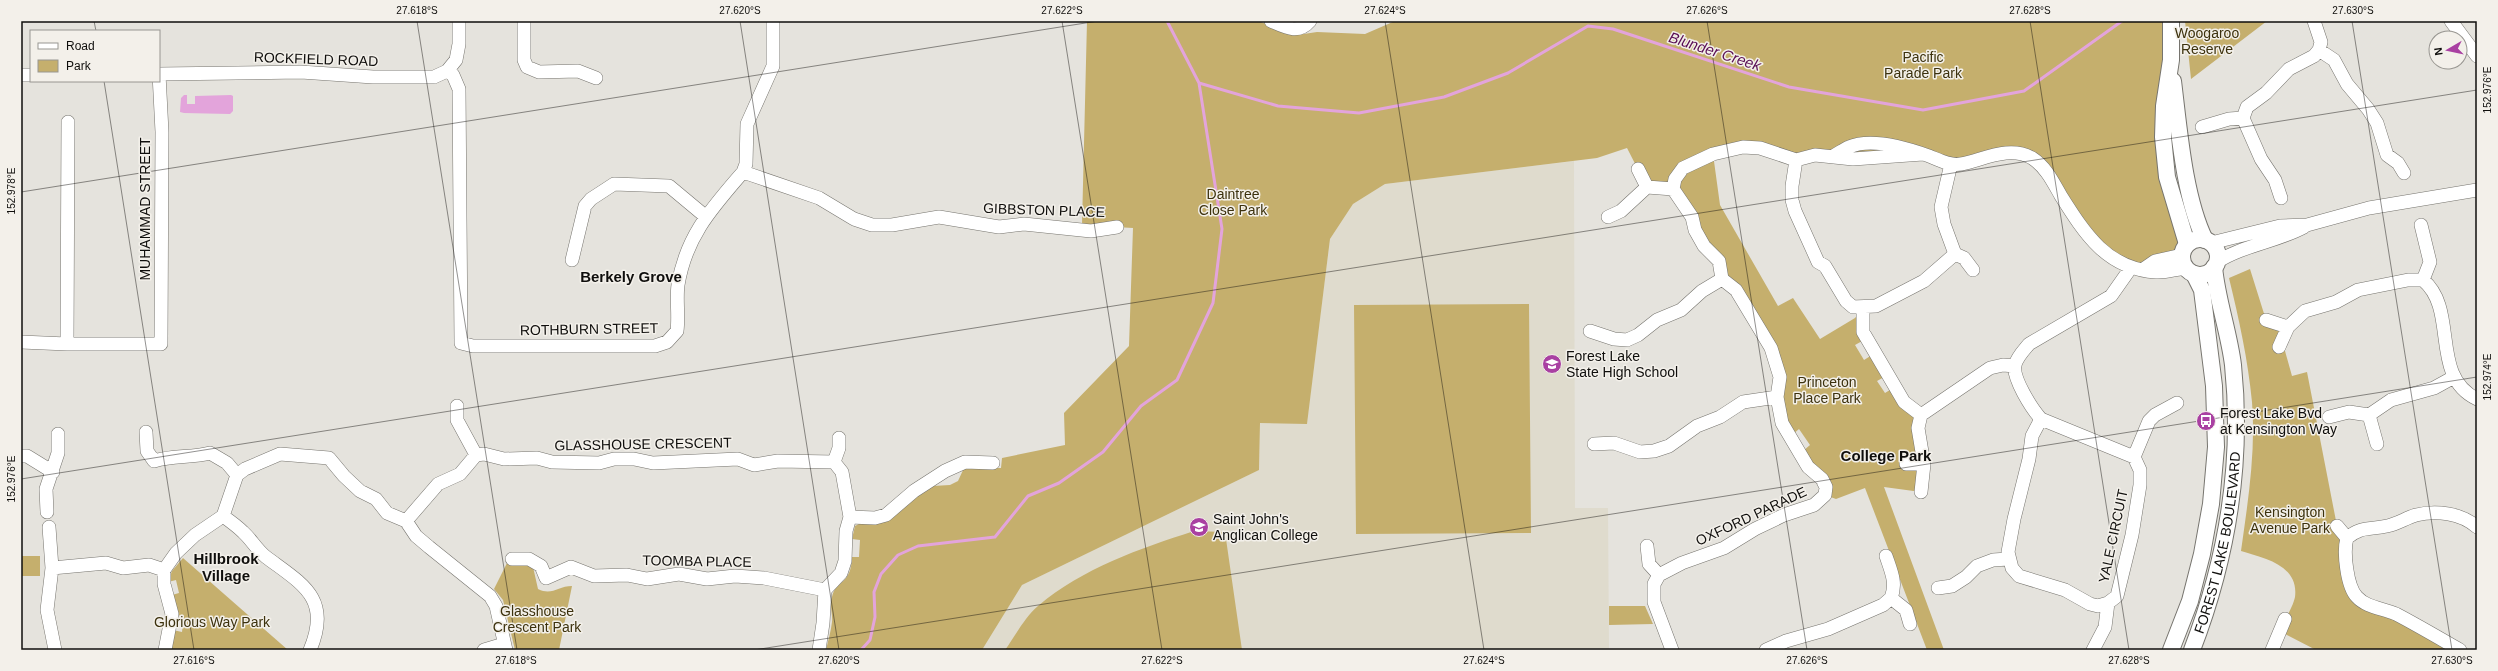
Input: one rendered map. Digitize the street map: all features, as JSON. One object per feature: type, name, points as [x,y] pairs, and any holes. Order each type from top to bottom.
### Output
[{"type":"main road","name":"FOREST LAKE BOULEVARD","points":[[2171,27],[2171,60],[2184,157],[2196,222],[2208,242]]},
{"type":"main road","name":"FOREST LAKE BOULEVARD","points":[[2171,60],[2164,106],[2163,137],[2167,177],[2187,260],[2202,290],[2214,386],[2216,447],[2212,504],[2202,554],[2190,601],[2171,650]]},
{"type":"main road","points":[[2196,239],[2208,242],[2217,252],[2216,264],[2206,274],[2187,260],[2196,239]]},
{"type":"main road","name":"FOREST LAKE BOULEVARD","points":[[2192,650],[2212,595],[2224,544],[2235,450],[2236,398],[2232,362],[2216,264]]},
{"type":"street","points":[[447,71],[456,60],[458,53],[459,21]]},
{"type":"street","points":[[524,21],[524,60],[527,67],[539,72],[578,71],[596,78]]},
{"type":"street","points":[[743,172],[746,164],[747,124],[773,66],[773,21]]},
{"type":"street","points":[[1271,21],[1287,28],[1297,30],[1305,26],[1310,21]]},
{"type":"street","points":[[2281,198],[2275,180],[2261,160],[2243,118],[2247,107],[2266,93],[2289,69],[2314,56],[2320,50],[2321,42],[2314,21]]},
{"type":"street","points":[[2451,21],[2477,56]]},
{"type":"street","points":[[2320,50],[2334,60],[2347,84],[2377,123],[2387,155],[2398,163],[2404,173]]},
{"type":"street","name":"ROCKFIELD ROAD","points":[[160,74],[302,72],[373,77],[434,77],[447,71]]},
{"type":"street","name":"ROTHBURN STREET","points":[[447,71],[453,75],[459,89],[461,343],[473,346],[655,346],[667,342],[677,331],[678,286],[684,260],[692,237],[705,216],[743,172]]},
{"type":"street","name":"MUHAMMAD STREET","points":[[67,344],[161,344],[162,132],[159,82]]},
{"type":"street","points":[[2202,127],[2229,119],[2243,118]]},
{"type":"street","points":[[21,342],[67,344],[68,122]]},
{"type":"street","points":[[1590,331],[1614,339],[1627,340],[1638,335],[1657,320],[1681,310],[1702,291],[1722,279],[1719,262],[1704,246],[1695,230],[1692,217],[1673,189],[1675,179],[1684,168],[1713,154],[1742,147],[1760,148],[1796,160],[1815,155],[1853,159],[1924,154],[1951,164],[1961,164],[1991,155],[2011,153],[2030,157],[2043,167],[2081,227],[2091,239],[2118,263],[2136,269],[2157,272],[2187,260]]},
{"type":"street","points":[[1796,160],[1792,200],[1795,211],[1811,242],[1812,251],[1818,262],[1826,266],[1846,301],[1853,307],[1863,308],[1876,306],[1924,281],[1955,254]]},
{"type":"street","points":[[1951,164],[1941,207],[1944,224],[1955,254],[1964,258],[1973,270]]},
{"type":"street","points":[[1638,169],[1647,187]]},
{"type":"street","name":"GIBBSTON PLACE","points":[[743,172],[819,198],[854,218],[872,224],[892,225],[939,217],[999,227],[1024,224],[1091,230],[1117,227]]},
{"type":"street","points":[[572,260],[585,206],[591,199],[614,184],[669,186],[705,216]]},
{"type":"street","points":[[1608,217],[1621,210],[1647,187],[1673,189]]},
{"type":"street","points":[[2216,264],[2233,252],[2284,237],[2307,225],[2369,208],[2477,190]]},
{"type":"street","points":[[2208,242],[2280,226],[2307,225]]},
{"type":"street","points":[[2421,225],[2430,262],[2423,280]]},
{"type":"street","points":[[2136,269],[2111,296],[2030,344],[2020,354],[2015,366],[2016,377],[2034,412],[2041,419],[2134,457],[2150,421],[2155,414],[2177,404]]},
{"type":"street","name":"OXFORD PARADE","points":[[1659,576],[1682,563],[1724,548],[1755,529],[1784,515],[1814,505],[1825,495],[1826,486],[1822,479],[1808,467],[1782,423],[1778,397],[1780,377],[1771,348],[1736,290],[1722,279]]},
{"type":"street","points":[[2279,347],[2288,327],[2305,311],[2336,302],[2358,290],[2408,280],[2423,280],[2432,288],[2438,298],[2443,318],[2446,348],[2454,377],[2461,387],[2477,399]]},
{"type":"street","points":[[1863,308],[1863,332],[1904,402],[1921,415]]},
{"type":"street","points":[[2266,320],[2288,327]]},
{"type":"street","points":[[1920,492],[1924,464],[1918,428],[1921,415],[1990,368],[2003,365],[2015,366]]},
{"type":"street","points":[[2329,417],[2349,412],[2369,415],[2391,400],[2434,388],[2454,377]]},
{"type":"street","points":[[1594,444],[1614,443],[1640,452],[1654,451],[1669,446],[1697,426],[1720,417],[1743,402],[1778,397]]},
{"type":"street","points":[[406,521],[438,484],[460,474],[476,455],[457,420],[457,406]]},
{"type":"street","points":[[2369,415],[2377,444]]},
{"type":"street","points":[[1938,588],[1952,586],[1983,564],[1993,560],[2008,559],[2014,519],[2029,459],[2032,436],[2041,419]]},
{"type":"street","points":[[146,432],[147,451],[154,461],[171,456],[191,458],[210,453],[227,463],[237,475]]},
{"type":"street","points":[[47,512],[46,489],[53,472],[58,453],[58,434]]},
{"type":"street","points":[[819,650],[824,623],[825,590],[841,573],[845,561],[846,531],[850,517],[842,472],[834,462],[839,448],[839,438]]},
{"type":"street","points":[[165,650],[172,614],[164,584],[164,570],[176,554],[195,535],[223,516],[237,475],[245,469],[280,454],[329,458],[344,476],[360,491],[376,499],[386,513],[406,521],[416,536],[428,547],[490,596],[496,606],[505,647],[484,650]]},
{"type":"street","name":"GLASSHOUSE CRESCENT","points":[[476,455],[484,454],[504,459],[523,458],[552,462],[599,463],[621,459],[634,459],[653,463],[738,459],[754,465],[778,461],[834,462]]},
{"type":"street","points":[[21,456],[27,456],[53,472]]},
{"type":"street","name":"YALE CIRCUIT","points":[[2008,559],[2012,568],[2019,576],[2064,590],[2090,604],[2098,606],[2108,603],[2116,596],[2132,535],[2140,485],[2140,470],[2134,457]]},
{"type":"street","points":[[850,517],[875,518],[886,515],[914,491],[945,471],[965,462],[993,463]]},
{"type":"street","points":[[1906,464],[1924,464]]},
{"type":"street","points":[[2460,650],[2394,613],[2373,607],[2357,598],[2352,591],[2344,550],[2347,538],[2356,530],[2388,526],[2416,515],[2436,513],[2454,515],[2477,527]]},
{"type":"street","points":[[223,516],[243,532],[265,556],[283,567],[310,592],[315,605],[317,633],[310,650]]},
{"type":"street","points":[[2337,526],[2347,538]]},
{"type":"street","points":[[48,527],[52,568],[48,610],[55,650]]},
{"type":"street","points":[[1647,546],[1649,564],[1659,576],[1654,584],[1654,602],[1672,650]]},
{"type":"street","points":[[1766,650],[1786,641],[1828,630],[1883,605],[1891,598],[1894,590],[1894,579],[1886,556]]},
{"type":"street","name":"TOOMBA PLACE","points":[[512,558],[529,560],[541,566],[546,578],[571,567],[594,576],[627,575],[647,579],[679,574],[707,579],[735,576],[764,578],[825,590]]},
{"type":"street","points":[[52,568],[106,563],[123,568],[149,565],[164,570]]},
{"type":"street","points":[[1891,598],[1906,610],[1910,624]]},
{"type":"street","points":[[2093,650],[2105,627],[2108,603]]},
{"type":"street","points":[[2272,650],[2285,619]]},
{"type":"shaded area","points":[[184,95],[187,95],[187,104],[195,104],[195,96],[231,95],[233,96],[233,111],[230,114],[180,112],[181,98]]},
{"type":"shaded area","points":[[1574,161],[1575,508],[1608,508],[1609,650],[982,650],[1022,585],[1259,470],[1260,423],[1307,423],[1330,239],[1353,204],[1385,184]]},
{"type":"green space","name":"Daintree Close Park","points":[[1087,21],[1258,21],[1297,35],[1317,32],[1365,34],[1395,21],[2167,21],[2162,106],[2183,243],[2177,256],[2142,270],[2091,239],[2043,167],[2011,153],[1961,164],[1923,154],[1796,160],[1760,148],[1713,154],[1720,205],[1778,306],[1793,298],[1820,339],[1855,318],[1863,308],[1863,332],[1904,402],[1921,415],[1921,492],[1884,487],[1944,650],[1927,650],[1865,488],[1836,499],[1825,495],[1782,423],[1777,362],[1676,196],[1647,187],[1627,148],[1597,158],[1385,184],[1353,204],[1330,239],[1307,424],[1260,423],[1259,470],[1022,585],[982,650],[826,650],[832,625],[831,600],[834,591],[849,573],[852,557],[859,557],[860,540],[852,539],[855,526],[933,486],[950,485],[958,481],[964,468],[1001,468],[1002,458],[1065,445],[1064,413],[1129,346],[1133,228],[1082,225]],"holes":[[[1864,340],[1872,355],[1864,360],[1855,345]],[[1886,376],[1893,388],[1885,393],[1877,381]],[[1799,429],[1810,445],[1803,451],[1792,435]]]},
{"type":"green space","name":"Woogaroo Reserve","points":[[2185,21],[2267,21],[2191,79]]},
{"type":"green space","name":"Kensington Avenue Park","points":[[2250,269],[2266,320],[2288,327],[2279,347],[2285,351],[2292,376],[2307,372],[2337,526],[2347,538],[2352,591],[2460,650],[2316,650],[2279,631],[2295,597],[2295,586],[2291,577],[2286,570],[2269,560],[2241,551],[2251,476],[2253,420],[2246,355],[2229,278]]},
{"type":"green space","points":[[1529,304],[1531,533],[1356,534],[1354,305]]},
{"type":"green space","name":"Saint John's Anglican College","points":[[1194,531],[1225,532],[1242,650],[1005,650],[1033,610],[1074,581],[1112,561]]},
{"type":"green space","points":[[21,556],[40,556],[40,576],[21,576]]},
{"type":"green space","name":"Glorious Way Park","points":[[183,558],[288,650],[170,650],[173,630],[182,632],[184,616],[176,615],[172,595],[179,593],[176,580],[168,582],[172,571]]},
{"type":"green space","name":"Glasshouse Crescent Park","points":[[507,563],[530,564],[533,567],[538,589],[543,591],[551,591],[572,586],[559,650],[515,650],[503,600],[494,589]]},
{"type":"green space","points":[[1609,606],[1645,606],[1653,624],[1609,625]]},
{"type":"waterway","name":"Blunder Creek","points":[[1167,21],[1199,83],[1278,106],[1359,113],[1444,97],[1508,73],[1588,26],[1613,29],[1789,87],[1923,110],[2024,91],[2122,21]]},
{"type":"waterway","points":[[861,650],[870,640],[875,617],[874,592],[881,574],[898,555],[918,546],[995,537],[1028,496],[1059,483],[1103,452],[1141,406],[1177,380],[1213,303],[1222,229],[1199,83]]},
{"type":"place","name":"Forest Lake State High School","points":[[1552,364]]},
{"type":"place","name":"Forest Lake Bvd at Kensington Way","points":[[2206,421]]},
{"type":"place","name":"Saint John's Anglican College","points":[[1199,527]]},
{"type":"district","name":"Berkely Grove","points":[[631,276]]},
{"type":"district","name":"College Park","points":[[1886,455]]},
{"type":"district","name":"Hillbrook Village","points":[[226,566]]},
{"type":"park label","name":"Pacific Parade Park","points":[[1923,66]]},
{"type":"park label","name":"Princeton Place Park","points":[[1827,390]]}]
